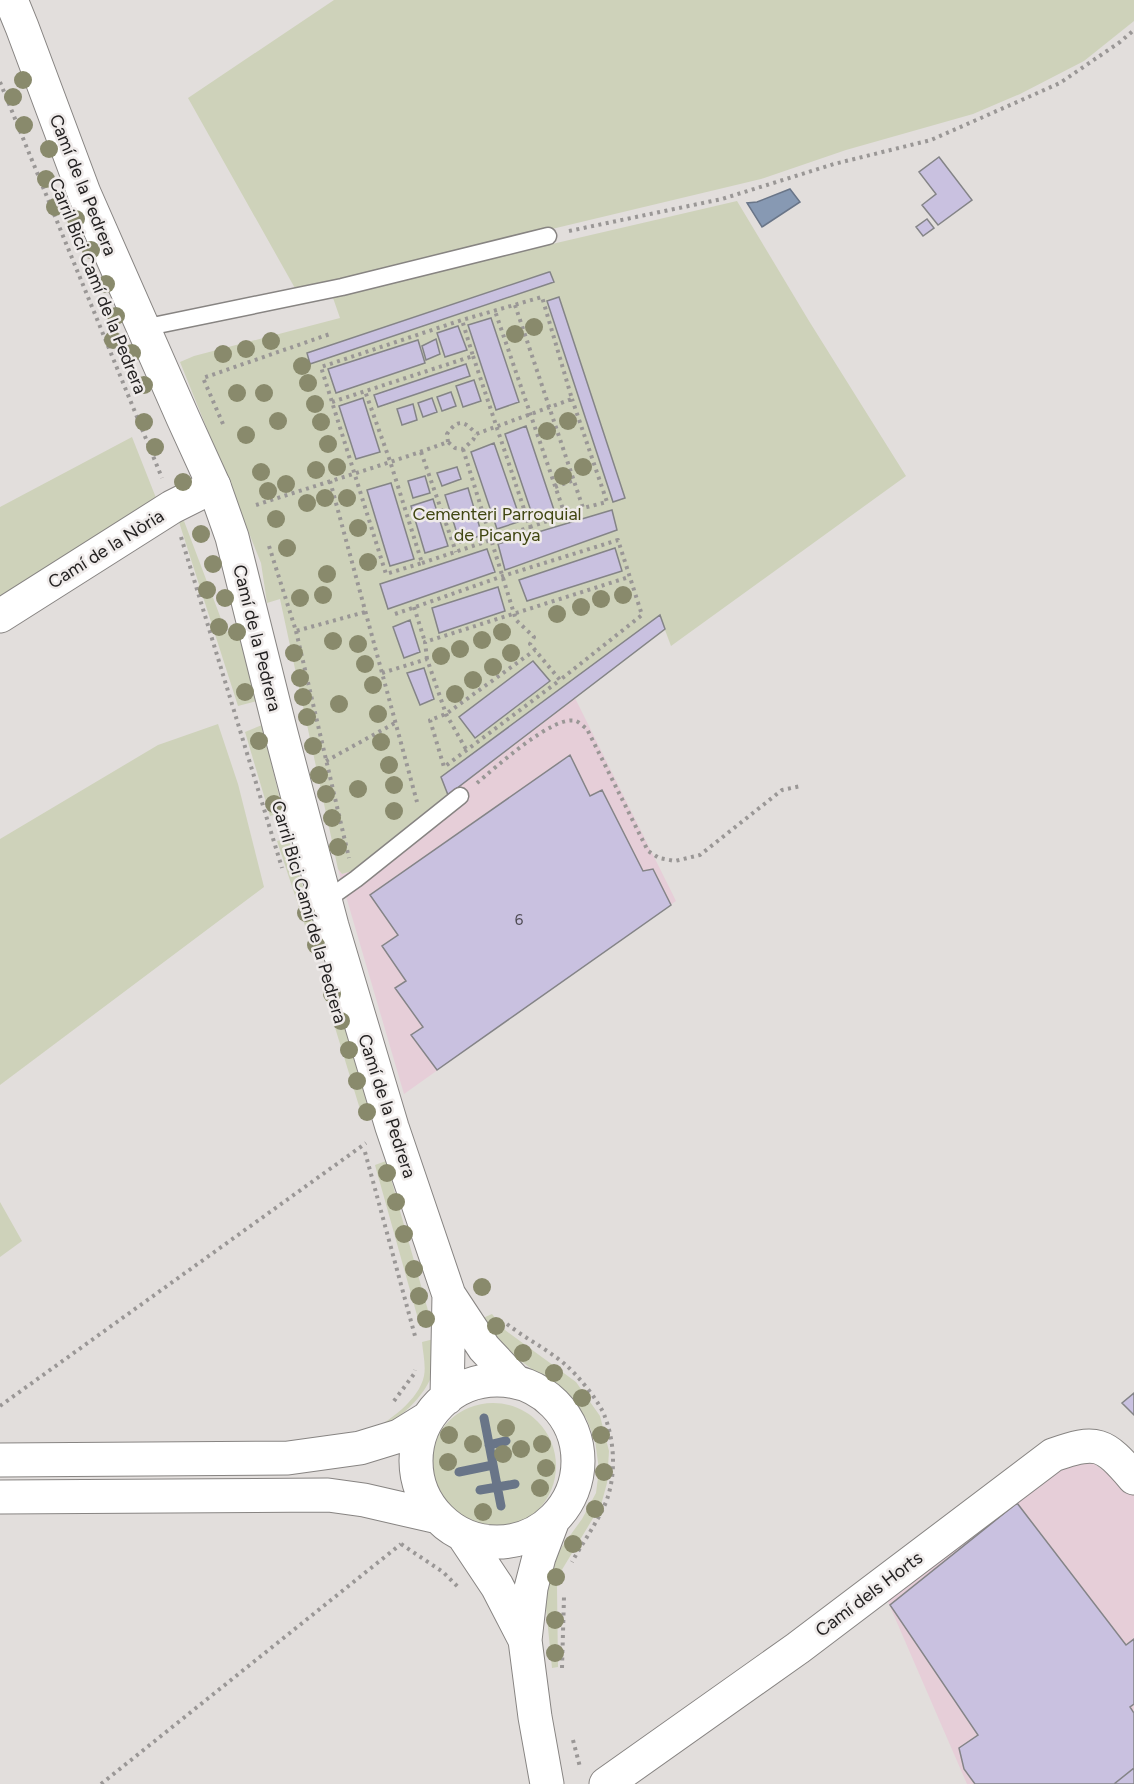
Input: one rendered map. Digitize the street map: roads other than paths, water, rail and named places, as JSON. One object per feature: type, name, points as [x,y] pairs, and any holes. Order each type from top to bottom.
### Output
[{"type":"street","name":"Camí de la Pedrera","points":[[11,0],[84,193],[214,486],[232,537],[325,901],[392,1126],[449,1295],[484,1348],[516,1382]]},
{"type":"street","name":"Camí de la Nòria","points":[[0,616],[172,507],[214,486]]},
{"type":"street","name":"Camí de la Pedrera","points":[[437,1408],[449,1295]]},
{"type":"street","points":[[0,1460],[288,1458],[360,1448],[399,1436],[462,1388],[479,1382],[497,1380],[516,1382],[532,1388],[547,1397],[569,1423],[578,1457],[577,1474],[572,1491],[553,1520],[539,1557],[531,1588],[525,1640],[547,1784]]},
{"type":"street","points":[[437,1408],[419,1439],[416,1462],[417,1477],[422,1492],[429,1506],[451,1526],[497,1586],[525,1640]]},
{"type":"street","name":"Camí dels Horts","points":[[606,1784],[798,1648],[1053,1455],[1076,1447],[1094,1445],[1113,1455],[1134,1478]]},
{"type":"street","points":[[0,1497],[328,1495],[364,1500],[451,1526],[490,1542],[504,1542],[530,1535],[553,1520]]},
{"type":"lane","points":[[143,328],[342,287],[548,236]]},
{"type":"lane","points":[[325,901],[357,879],[460,796]]},
{"type":"water","points":[[790,189],[800,202],[762,227],[747,203],[757,202]]},
{"type":"waterway","points":[[484,1418],[501,1506]]},
{"type":"waterway","points":[[489,1445],[506,1441]]},
{"type":"waterway","points":[[459,1472],[493,1465]]},
{"type":"waterway","points":[[480,1490],[515,1484]]},
{"type":"park label","name":"Cementeri Parroquial de Picanya","points":[[497,524]]}]
